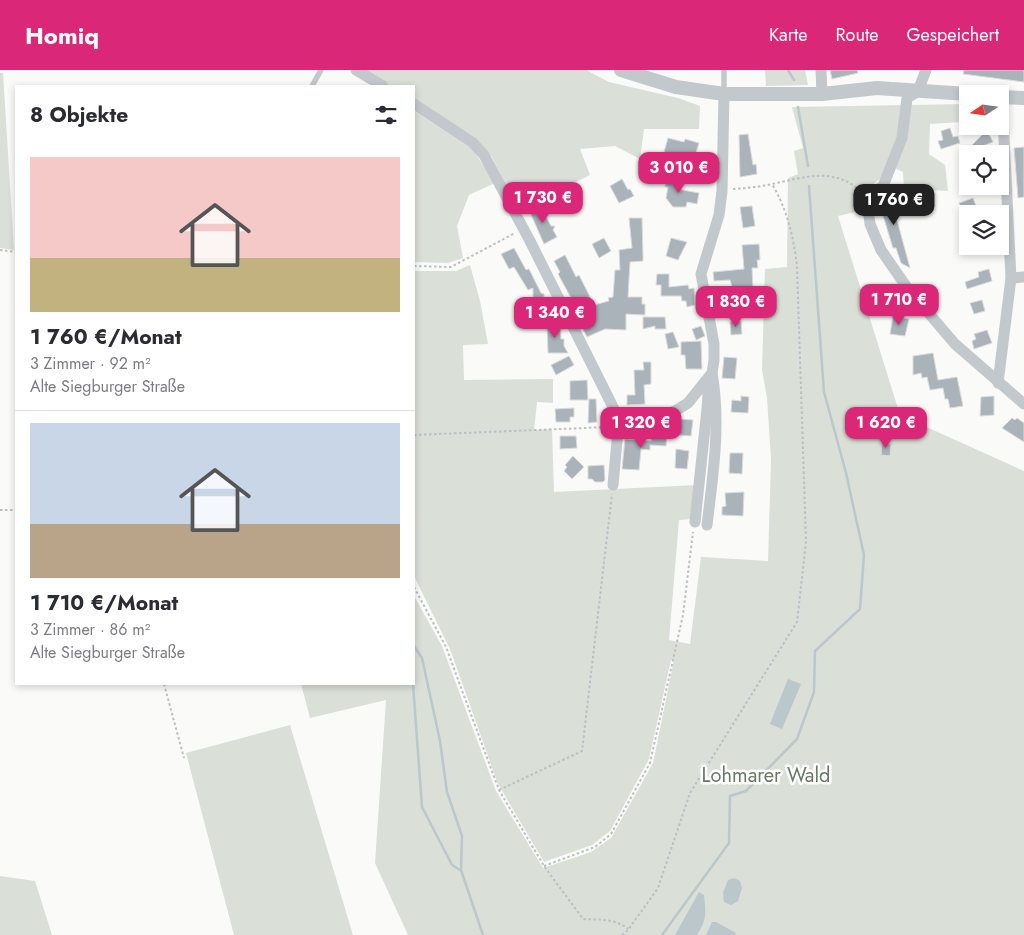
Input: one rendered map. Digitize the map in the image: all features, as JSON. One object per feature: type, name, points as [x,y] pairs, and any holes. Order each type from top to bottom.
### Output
[{"type":"street","points":[[356,70],[381,85]]},
{"type":"street","points":[[621,70],[676,86],[724,94],[822,94],[877,88],[959,93]]},
{"type":"street","points":[[821,70],[822,94]]},
{"type":"street","points":[[926,70],[918,91],[907,98],[902,138],[883,186],[867,198],[870,224],[881,250],[908,289],[955,344],[1024,404]]},
{"type":"street","points":[[695,522],[707,409],[708,378],[714,360],[714,337],[701,274],[718,215],[722,191],[724,94]]},
{"type":"street","points":[[1009,97],[1024,98]]},
{"type":"street","points":[[415,105],[472,142],[484,155],[523,229],[618,423],[613,485]]},
{"type":"street","points":[[998,383],[1011,278],[1003,135]]},
{"type":"street","points":[[1011,278],[1024,277]]},
{"type":"street","points":[[618,423],[641,423],[674,411],[688,402],[708,378]]},
{"type":"street","points":[[707,525],[715,453],[716,401],[708,378]]},
{"type":"lane","points":[[313,85],[321,70]]},
{"type":"lane","points":[[724,70],[724,94]]},
{"type":"path","points":[[722,191],[772,184],[801,177],[826,175],[851,182],[867,198]]},
{"type":"path","points":[[622,935],[628,930],[658,888],[690,794],[797,622],[806,542],[797,267],[792,232],[779,196],[772,184]]},
{"type":"path","points":[[415,266],[451,267],[523,229]]},
{"type":"path","points":[[0,250],[15,252]]},
{"type":"path","points":[[415,435],[618,423]]},
{"type":"path","points":[[499,790],[582,751],[613,485]]},
{"type":"path","points":[[0,510],[15,510]]},
{"type":"path","points":[[544,866],[595,847],[611,834],[650,762],[683,615],[695,522]]},
{"type":"path","points":[[415,588],[446,647],[499,790],[544,866],[584,919],[621,923],[628,930]]},
{"type":"path","points":[[164,685],[184,758]]},
{"type":"green space","points":[[365,70],[586,70],[609,82],[678,98],[700,106],[699,129],[644,129],[640,159],[615,146],[580,149],[590,175],[518,211],[492,157],[473,136],[415,101],[415,85],[389,85]]},
{"type":"green space","points":[[765,70],[805,70],[808,85],[766,86]]},
{"type":"green space","points":[[0,73],[3,73],[14,250],[0,248]]},
{"type":"green space","name":"Lohmarer Wald","points":[[959,104],[959,122],[930,124],[929,154],[945,165],[948,191],[904,188],[903,172],[894,168],[854,199],[859,211],[838,216],[900,415],[1024,471],[1024,935],[408,935],[375,863],[386,700],[310,718],[301,685],[415,685],[415,598],[442,646],[496,791],[543,868],[591,852],[611,838],[653,763],[674,660],[671,660],[649,759],[610,831],[592,845],[544,862],[498,784],[450,649],[415,578],[415,271],[456,271],[470,265],[480,301],[488,344],[463,345],[464,380],[553,379],[553,403],[537,402],[534,430],[552,429],[554,492],[697,485],[691,519],[679,520],[669,640],[690,644],[701,557],[768,561],[771,459],[767,398],[762,370],[765,269],[787,267],[788,178],[798,174],[794,151],[803,148],[792,107]]},
{"type":"green space","points":[[415,112],[471,147],[495,183],[469,195],[457,226],[463,258],[448,263],[415,262]]},
{"type":"green space","points":[[290,725],[353,935],[234,935],[186,753]]},
{"type":"green space","points":[[0,876],[35,881],[52,935],[0,935]]},
{"type":"shaded area","points":[[788,679],[801,684],[782,729],[770,724]]},
{"type":"shaded area","points":[[734,878],[740,881],[742,888],[738,901],[731,905],[724,902],[723,893],[728,880]]},
{"type":"shaded area","points":[[699,892],[704,895],[705,916],[697,935],[675,935]]},
{"type":"shaded area","points":[[712,922],[716,922],[736,933],[735,935],[706,935]]},
{"type":"building","points":[[830,70],[857,70],[858,73],[832,79]]},
{"type":"building","points":[[964,70],[1024,70],[1024,82],[963,74]]},
{"type":"building","points":[[950,128],[953,137],[958,136],[960,143],[941,149],[938,141],[943,140],[941,131]]},
{"type":"building","points":[[748,134],[753,165],[756,164],[757,174],[740,177],[739,135]]},
{"type":"building","points":[[982,135],[990,135],[993,142],[985,145],[972,145]]},
{"type":"building","points":[[668,138],[684,142],[685,139],[699,143],[695,156],[685,153],[684,157],[664,152]]},
{"type":"building","points":[[1024,147],[1024,197],[1018,198],[1014,148]]},
{"type":"building","points":[[679,177],[677,189],[699,193],[697,204],[687,202],[686,207],[673,207],[666,198],[668,187],[665,187],[666,179]]},
{"type":"building","points":[[622,179],[634,196],[619,203],[610,186]]},
{"type":"building","points":[[894,192],[898,208],[894,209],[910,268],[901,263],[896,248],[893,248],[879,203],[887,196],[886,194]]},
{"type":"building","points":[[973,198],[976,205],[960,205],[959,203]]},
{"type":"building","points":[[538,205],[547,208],[544,213],[551,226],[555,226],[553,230],[557,237],[544,244],[529,210]]},
{"type":"building","points":[[752,206],[755,226],[743,228],[740,207]]},
{"type":"building","points":[[629,218],[642,218],[643,261],[630,262],[628,297],[642,297],[642,304],[645,304],[645,315],[626,314],[626,330],[605,329],[587,337],[577,318],[581,316],[558,274],[560,272],[554,261],[565,255],[576,277],[579,275],[594,305],[609,301],[608,298],[613,297],[615,270],[620,270],[619,250],[632,248]]},
{"type":"building","points":[[604,238],[611,251],[599,258],[592,244]]},
{"type":"building","points":[[671,238],[687,242],[678,260],[666,256]]},
{"type":"building","points":[[759,244],[760,260],[757,260],[758,268],[752,268],[753,290],[746,292],[747,296],[736,299],[730,280],[714,281],[713,272],[744,269],[742,245]]},
{"type":"building","points":[[514,248],[526,270],[529,269],[541,293],[544,294],[544,299],[548,299],[548,315],[536,315],[536,299],[533,300],[533,288],[528,290],[514,267],[509,269],[501,254]]},
{"type":"building","points":[[989,269],[992,281],[967,289],[965,282],[979,277],[978,272]]},
{"type":"building","points":[[657,274],[669,274],[669,287],[688,285],[689,289],[694,288],[695,305],[687,307],[686,301],[682,301],[681,296],[661,296],[661,285],[656,285]]},
{"type":"building","points":[[716,299],[730,299],[729,310],[715,309]]},
{"type":"building","points":[[982,300],[985,311],[974,314],[970,303]]},
{"type":"building","points":[[893,316],[909,319],[905,336],[890,334]]},
{"type":"building","points":[[643,317],[665,317],[666,329],[655,329],[655,326],[643,329]]},
{"type":"building","points":[[741,321],[742,334],[731,335],[730,322]]},
{"type":"building","points":[[547,323],[560,323],[561,339],[564,339],[564,346],[568,353],[548,353]]},
{"type":"building","points":[[701,326],[705,336],[696,340],[692,329]]},
{"type":"building","points":[[987,330],[992,343],[974,349],[972,341],[976,339],[974,334]]},
{"type":"building","points":[[673,332],[679,347],[668,349],[665,334]]},
{"type":"building","points":[[701,341],[702,369],[686,369],[685,355],[681,355],[681,342]]},
{"type":"building","points":[[933,353],[938,380],[957,377],[963,406],[950,408],[948,399],[945,399],[943,388],[930,390],[927,377],[922,378],[921,373],[913,375],[913,356]]},
{"type":"building","points":[[569,356],[574,365],[556,375],[551,365]]},
{"type":"building","points":[[724,357],[737,358],[735,379],[722,378]]},
{"type":"building","points":[[643,362],[651,362],[651,384],[644,385],[645,404],[627,405],[627,395],[635,395],[634,370],[644,370]]},
{"type":"building","points":[[587,380],[588,400],[570,400],[570,381]]},
{"type":"building","points":[[741,396],[749,397],[748,413],[731,412],[732,400],[741,401]]},
{"type":"building","points":[[994,396],[994,415],[980,416],[981,397]]},
{"type":"building","points":[[589,399],[596,399],[597,422],[588,423]]},
{"type":"building","points":[[574,408],[574,417],[570,417],[570,422],[556,422],[555,409]]},
{"type":"building","points":[[1012,418],[1015,420],[1017,418],[1024,423],[1024,442],[1002,428]]},
{"type":"building","points":[[680,419],[693,420],[691,436],[679,435]]},
{"type":"building","points":[[651,431],[667,432],[666,446],[650,445],[650,450],[641,449],[639,470],[622,469],[625,439],[651,441]]},
{"type":"building","points":[[560,436],[576,436],[577,448],[560,449]]},
{"type":"building","points":[[882,443],[891,444],[890,456],[881,455]]},
{"type":"building","points":[[676,449],[689,451],[687,469],[675,468]]},
{"type":"building","points":[[730,453],[743,453],[742,474],[729,473]]},
{"type":"building","points":[[573,456],[584,467],[572,479],[564,471],[567,467],[565,465]]},
{"type":"building","points":[[604,465],[605,480],[603,482],[595,482],[592,479],[588,479],[588,466]]},
{"type":"building","points":[[744,492],[743,516],[722,515],[722,507],[726,506],[725,493]]},
{"type":"waterway","points":[[788,70],[794,80]]},
{"type":"waterway","points":[[798,107],[808,166]]},
{"type":"waterway","points":[[662,935],[729,843],[730,796],[746,791],[797,739],[814,692],[815,651],[860,609],[864,555],[846,473],[824,392],[809,186]]},
{"type":"waterway","points":[[415,648],[422,658],[440,741],[447,792],[462,836],[461,870],[483,935]]},
{"type":"waterway","points":[[413,685],[422,807],[452,865],[460,870]]}]
